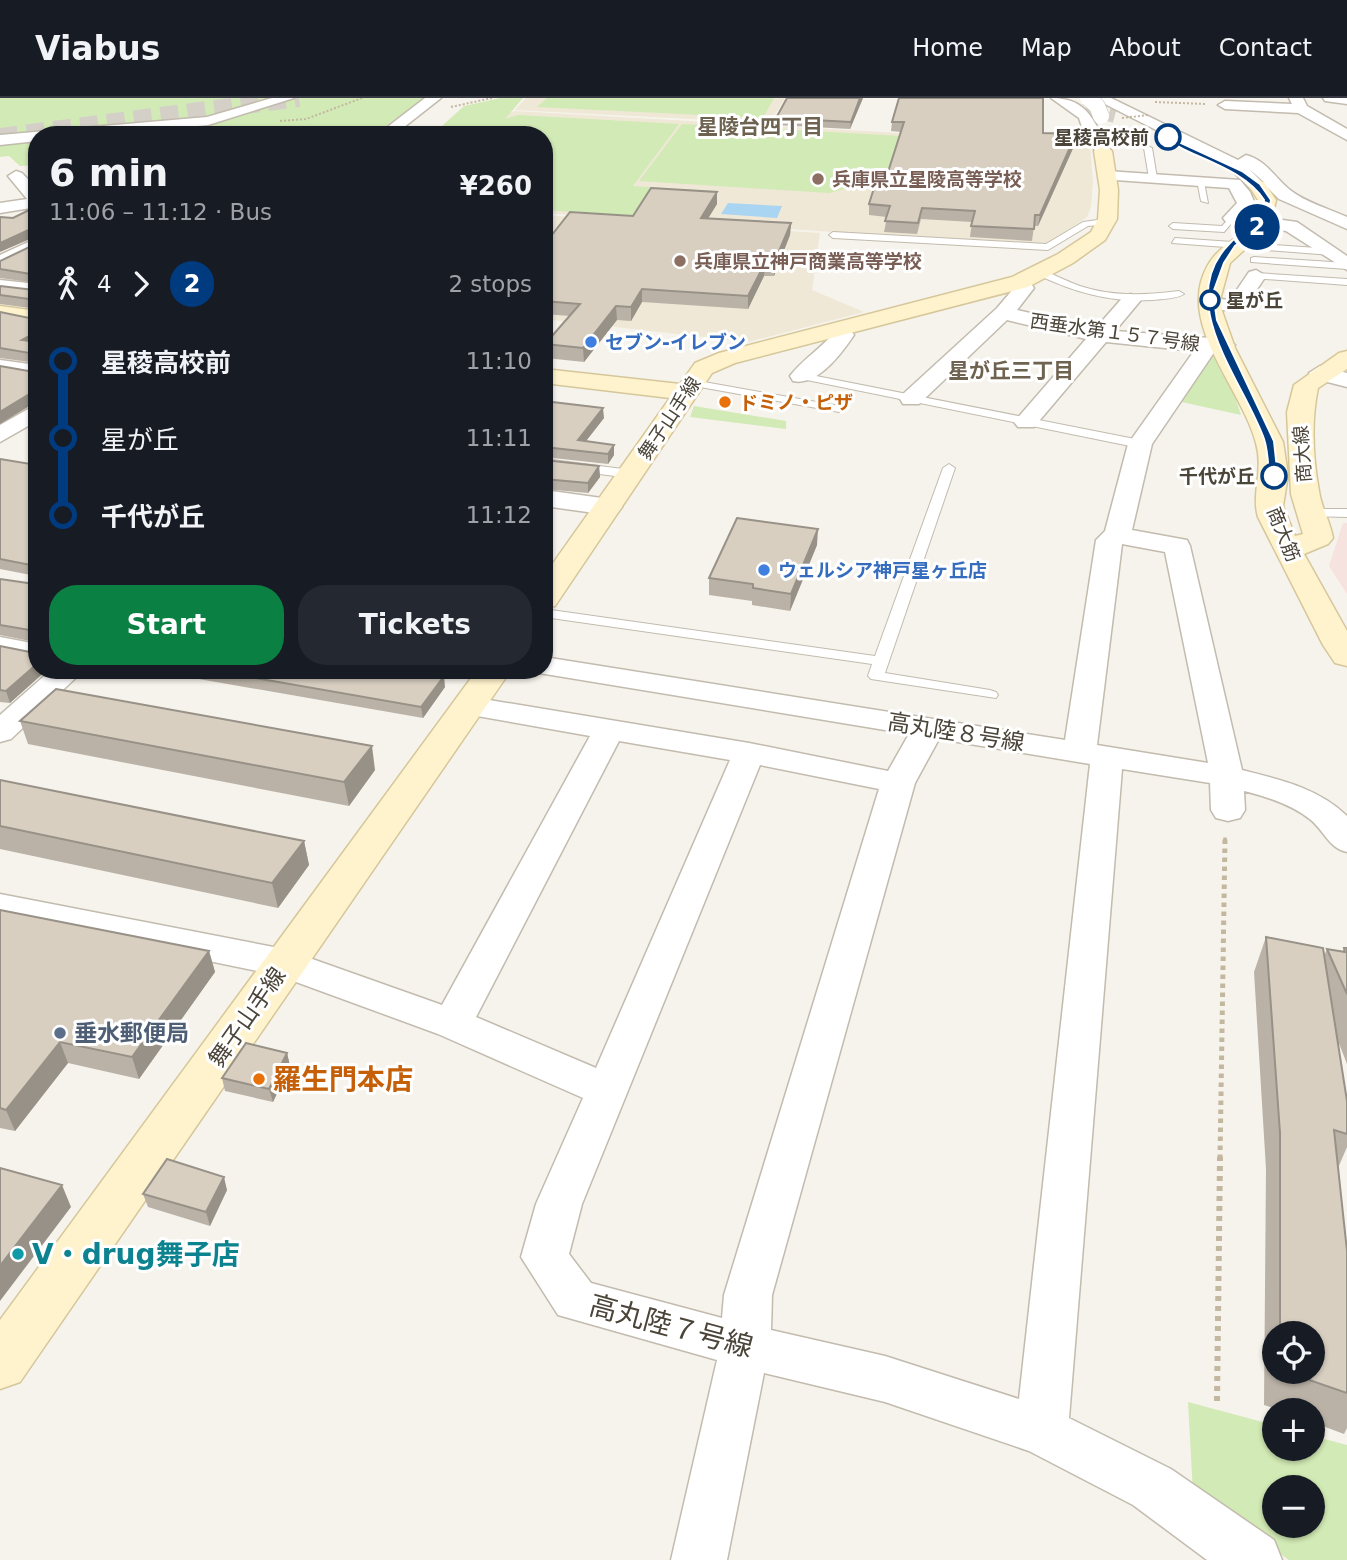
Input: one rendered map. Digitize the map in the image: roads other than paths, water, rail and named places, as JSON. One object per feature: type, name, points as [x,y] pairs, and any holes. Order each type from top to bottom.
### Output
[{"type":"street","points":[[152,126],[208,121],[287,98]]},
{"type":"street","points":[[396,126],[434,98]]},
{"type":"street","points":[[1030,277],[1090,242],[1104,228],[1110,201],[1103,151],[1086,116],[1058,98]]},
{"type":"street","points":[[1068,98],[1097,106],[1224,164],[1258,186]]},
{"type":"street","points":[[1100,98],[1240,168],[1258,186],[1267,200],[1264,222],[1232,244],[1209,293],[1210,304],[1236,306],[1255,268]]},
{"type":"street","points":[[1256,98],[1298,103],[1340,126],[1347,135]]},
{"type":"street","points":[[1330,98],[1347,100]]},
{"type":"street","points":[[1225,105],[1298,103]]},
{"type":"street","points":[[1103,151],[1114,116]]},
{"type":"street","points":[[0,140],[28,137]]},
{"type":"street","points":[[1190,142],[1206,143],[1249,162],[1267,174],[1285,195],[1347,224]]},
{"type":"street","points":[[16,176],[28,189]]},
{"type":"street","points":[[1107,176],[1234,183],[1242,192],[1246,204],[1232,218]]},
{"type":"street","points":[[0,195],[28,196]]},
{"type":"street","points":[[0,208],[28,198]]},
{"type":"street","points":[[1232,218],[1291,226],[1347,265]]},
{"type":"street","points":[[0,220],[24,222]]},
{"type":"street","points":[[6,256],[28,247]]},
{"type":"street","points":[[6,256],[28,256]]},
{"type":"street","name":"西垂水第１５７号線","points":[[1030,277],[1004,312],[1104,335],[1216,346]]},
{"type":"street","name":"舞子山手線","points":[[553,586],[703,368],[727,358],[1030,277]]},
{"type":"street","points":[[0,286],[28,289]]},
{"type":"street","points":[[1026,422],[1104,335],[1131,300]]},
{"type":"street","name":"商大筋","points":[[1210,304],[1216,346],[1269,441],[1274,476],[1269,507],[1289,550],[1347,656]]},
{"type":"street","points":[[911,399],[1004,312]]},
{"type":"street","points":[[0,313],[28,317]]},
{"type":"street","points":[[801,376],[824,358],[844,335],[840,329]]},
{"type":"street","points":[[1117,535],[1140,444],[1216,346]]},
{"type":"street","name":"商大線","points":[[1289,550],[1318,538],[1313,513],[1305,494],[1300,412],[1307,385],[1320,373],[1347,358]]},
{"type":"street","points":[[0,367],[28,371]]},
{"type":"street","points":[[1320,373],[1347,380]]},
{"type":"street","points":[[553,377],[690,387]]},
{"type":"street","points":[[13,427],[28,417]]},
{"type":"street","points":[[553,499],[609,507]]},
{"type":"street","points":[[1042,1431],[1109,540],[1117,535],[1177,546],[1227,776],[1228,810]]},
{"type":"street","points":[[0,646],[28,651]]},
{"type":"street","name":"高丸陸８号線","points":[[553,667],[1227,776],[1304,798],[1339,827],[1347,841]]},
{"type":"street","points":[[4,724],[58,679]]},
{"type":"street","points":[[482,688],[609,730],[749,753],[898,783]]},
{"type":"street","name":"舞子山手線","points":[[0,1364],[482,688]]},
{"type":"street","points":[[699,1560],[745,1346],[748,1295],[898,783],[929,728]]},
{"type":"street","points":[[452,1024],[609,730]]},
{"type":"street","points":[[0,906],[284,963],[452,1024],[607,1091],[749,753]]},
{"type":"street","name":"高丸陸７号線","points":[[607,1091],[559,1204],[545,1256],[575,1300],[745,1346],[885,1379],[1042,1431],[1152,1488],[1254,1560]]},
{"type":"lane","points":[[1148,148],[1153,178]]},
{"type":"lane","points":[[1200,182],[1205,201]]},
{"type":"lane","points":[[1173,226],[1224,229],[1232,218]]},
{"type":"lane","points":[[833,235],[1048,247],[1086,224],[1105,222]]},
{"type":"lane","points":[[1175,241],[1332,252]]},
{"type":"lane","points":[[1255,268],[1347,265]]},
{"type":"lane","points":[[1255,268],[1347,282]]},
{"type":"lane","points":[[1030,277],[1131,300],[1180,294]]},
{"type":"lane","points":[[801,376],[1140,444]]},
{"type":"lane","points":[[690,387],[839,409]]},
{"type":"lane","points":[[553,464],[631,474]]},
{"type":"lane","points":[[949,468],[876,676],[990,695]]},
{"type":"lane","points":[[1313,513],[1347,513]]},
{"type":"lane","points":[[553,614],[881,661]]},
{"type":"water","points":[[728,203],[782,206],[777,218],[721,214]]},
{"type":"tunnel","points":[[84,126],[299,98]]},
{"type":"tunnel","points":[[1086,107],[1115,115]]},
{"type":"tunnel","points":[[0,137],[28,133]]},
{"type":"place","name":"星稜高校前","points":[[1168,137]]},
{"type":"place","name":"兵庫県立星陵高等学校","points":[[818,179]]},
{"type":"place","name":"兵庫県立神戸商業高等学校","points":[[680,261]]},
{"type":"place","name":"星が丘","points":[[1210,300]]},
{"type":"place","name":"セブン-イレブン","points":[[591,342]]},
{"type":"place","name":"ドミノ・ピザ","points":[[725,402]]},
{"type":"place","name":"千代が丘","points":[[1274,476]]},
{"type":"place","name":"ウェルシア神戸星ヶ丘店","points":[[764,570]]},
{"type":"place","name":"垂水郵便局","points":[[60,1033]]},
{"type":"place","name":"羅生門本店","points":[[259,1079]]},
{"type":"place","name":"V・drug舞子店","points":[[18,1254]]},
{"type":"district","name":"星陵台四丁目","points":[[760,127]]},
{"type":"district","name":"星が丘三丁目","points":[[1011,371]]}]
